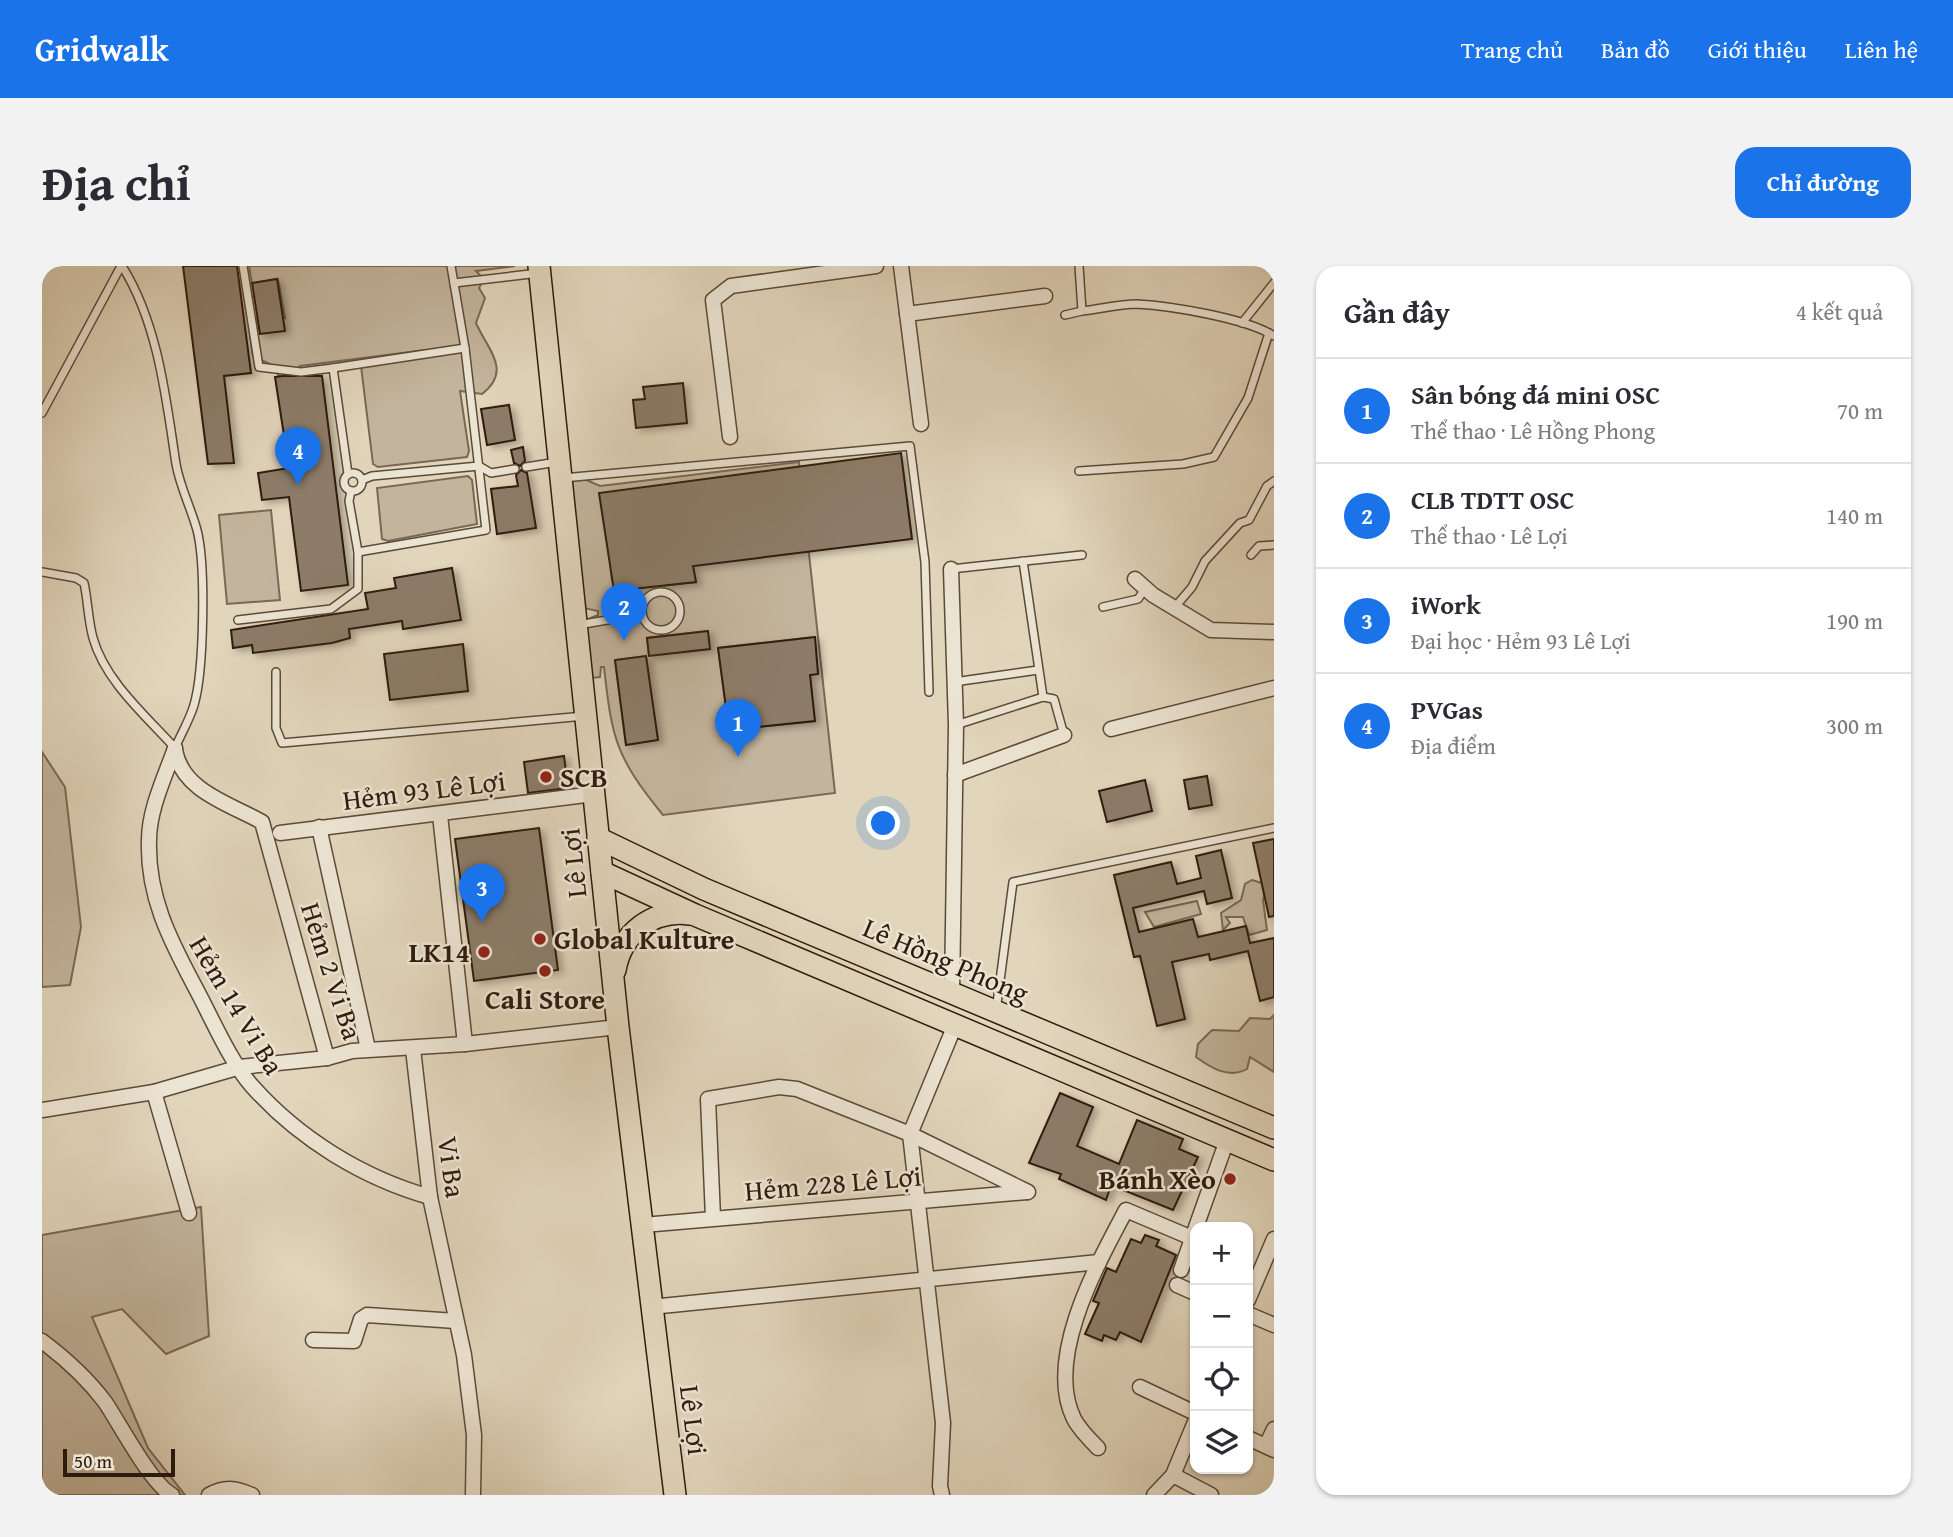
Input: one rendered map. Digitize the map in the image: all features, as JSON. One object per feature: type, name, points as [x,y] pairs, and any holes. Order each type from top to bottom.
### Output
[{"type":"main road","name":"Lê Lợi","points":[[539,269],[618,1027],[675,1495]]},
{"type":"main road","name":"Lê Hồng Phong","points":[[598,838],[675,875],[1274,1128]]},
{"type":"main road","name":"Lê Hồng Phong","points":[[602,872],[695,915],[1274,1160]]},
{"type":"main road","points":[[661,900],[675,875]]},
{"type":"main road","points":[[614,984],[621,951],[634,931],[661,916],[695,915]]},
{"type":"main road","points":[[955,1025],[959,996]]},
{"type":"main road","points":[[1234,1143],[1252,1118]]},
{"type":"street","points":[[730,437],[713,300],[731,286],[794,271],[876,266]]},
{"type":"street","points":[[901,266],[920,424]]},
{"type":"street","points":[[907,314],[1045,296]]},
{"type":"street","points":[[951,569],[959,996]]},
{"type":"street","points":[[1140,584],[1211,630],[1274,632]]},
{"type":"street","points":[[1111,729],[1274,688]]},
{"type":"street","points":[[955,775],[1064,735]]},
{"type":"street","name":"Hẻm 2 Vi Ba","points":[[175,748],[177,762],[200,790],[262,822],[327,1058],[368,1049],[413,1049]]},
{"type":"street","name":"Hẻm 14 Vi Ba","points":[[175,748],[152,816],[148,839],[156,903],[166,933],[240,1067],[252,1085],[320,1147],[393,1186],[430,1197]]},
{"type":"street","name":"Hẻm 93 Lê Lợi","points":[[368,1049],[319,827],[440,815],[594,794]]},
{"type":"street","points":[[440,815],[464,1044]]},
{"type":"street","points":[[280,834],[319,827]]},
{"type":"street","points":[[943,1495],[940,1486],[943,1423],[924,1277],[910,1134],[955,1025]]},
{"type":"street","points":[[413,1049],[618,1027]]},
{"type":"street","name":"Vi Ba","points":[[413,1049],[430,1197],[456,1321],[474,1435],[473,1495]]},
{"type":"street","points":[[42,1110],[154,1092],[240,1067],[327,1058]]},
{"type":"street","points":[[713,1218],[708,1099],[779,1087],[797,1089],[910,1134]]},
{"type":"street","points":[[154,1092],[189,1213]]},
{"type":"street","name":"Hẻm 228 Lê Lợi","points":[[643,1225],[1028,1192],[910,1134]]},
{"type":"street","points":[[1198,1222],[1234,1143]]},
{"type":"street","points":[[1098,1448],[1075,1420],[1067,1381],[1069,1344],[1098,1262],[1126,1210],[1190,1230]]},
{"type":"street","points":[[1253,1288],[1274,1239]]},
{"type":"street","points":[[1181,1270],[1190,1243]]},
{"type":"street","points":[[652,1307],[924,1277],[1098,1262]]},
{"type":"street","points":[[1177,1285],[1190,1291]]},
{"type":"street","points":[[313,1340],[354,1341],[361,1319],[367,1315],[456,1321]]},
{"type":"street","points":[[1253,1316],[1274,1325]]},
{"type":"street","points":[[42,1342],[77,1368],[104,1402],[147,1468],[172,1495]]},
{"type":"street","points":[[1140,1387],[1191,1411]]},
{"type":"street","points":[[1253,1440],[1270,1448],[1274,1429]]},
{"type":"street","points":[[1154,1495],[1173,1475],[1190,1434]]},
{"type":"street","points":[[1173,1475],[1211,1495]]},
{"type":"street","points":[[209,1495],[219,1489],[235,1488],[251,1495]]},
{"type":"lane","points":[[42,412],[121,266],[135,288],[146,318],[166,397],[178,474],[198,532],[204,594],[198,678],[194,705],[175,748],[124,691],[106,664],[94,640],[84,583],[76,578],[42,572]]},
{"type":"lane","points":[[243,266],[259,367],[301,372],[465,348]]},
{"type":"lane","points":[[358,552],[486,530],[465,348],[451,266]]},
{"type":"lane","points":[[1079,266],[1083,311]]},
{"type":"lane","points":[[454,283],[539,269]]},
{"type":"lane","points":[[1242,323],[1274,283]]},
{"type":"lane","points":[[1065,315],[1135,304],[1242,323],[1271,334],[1248,398],[1214,457],[1183,464],[1079,471]]},
{"type":"lane","points":[[333,368],[348,474],[344,485],[351,491]]},
{"type":"lane","points":[[526,467],[561,470],[910,446],[925,562],[929,692]]},
{"type":"lane","points":[[351,491],[359,489],[362,480],[372,476],[479,466],[491,473],[515,469]]},
{"type":"lane","points":[[348,474],[357,473],[362,480]]},
{"type":"lane","points":[[1175,607],[1192,587],[1205,561],[1240,523],[1249,520],[1267,486],[1274,481]]},
{"type":"lane","points":[[238,620],[331,609],[358,589],[358,552],[349,501],[351,491]]},
{"type":"lane","points":[[1251,555],[1259,545],[1274,545]]},
{"type":"lane","points":[[951,569],[1082,555]]},
{"type":"lane","points":[[1023,561],[1042,697]]},
{"type":"lane","points":[[1103,607],[1138,599],[1140,584]]},
{"type":"lane","points":[[659,592],[672,595],[680,606],[679,618],[665,630],[647,625],[642,614],[648,597],[659,592]]},
{"type":"lane","points":[[578,625],[642,614]]},
{"type":"lane","points":[[954,682],[1038,670]]},
{"type":"lane","points":[[276,672],[276,728],[282,743],[585,716]]},
{"type":"lane","points":[[956,725],[1042,697],[1054,699],[1064,735]]},
{"type":"lane","points":[[996,1011],[1013,882],[1274,828]]},
{"type":"shaded area","points":[[249,266],[515,266],[476,271],[484,279],[479,288],[485,298],[476,323],[497,368],[491,385],[482,394],[460,391],[469,451],[467,457],[378,467],[373,464],[361,366],[426,355],[425,350],[300,366],[290,377],[279,376],[270,364],[253,356],[250,334],[254,319],[276,315],[285,318],[278,279],[252,283]]},
{"type":"shaded area","points":[[799,462],[835,793],[663,815],[647,795],[619,747],[610,713],[604,667],[601,667],[600,677],[591,678],[586,620],[598,615],[598,611],[570,605],[562,572],[560,539],[566,471],[600,486]],"holes":[[[603,493],[806,551],[693,566],[696,582],[622,590],[621,585],[612,581]],[[707,631],[708,631],[649,655],[647,638]],[[814,637],[818,673],[810,675],[814,721],[729,730],[718,648]],[[646,656],[657,740],[626,744],[615,660]]]},
{"type":"shaded area","points":[[468,476],[472,480],[477,524],[388,541],[382,539],[377,488]]},
{"type":"shaded area","points":[[271,510],[280,600],[227,604],[219,515]]},
{"type":"shaded area","points":[[42,752],[65,787],[81,927],[70,985],[42,987]]},
{"type":"shaded area","points":[[1252,880],[1262,883],[1265,893],[1263,900],[1267,930],[1249,935],[1243,917],[1226,917],[1230,923],[1223,930],[1221,913],[1241,900],[1245,884]]},
{"type":"shaded area","points":[[1197,901],[1201,914],[1154,927],[1145,912]]},
{"type":"shaded area","points":[[1274,1015],[1274,1072],[1250,1057],[1247,1069],[1234,1073],[1214,1068],[1196,1057],[1198,1044],[1212,1030],[1239,1031],[1250,1018],[1270,1019]]},
{"type":"shaded area","points":[[201,1207],[209,1336],[166,1354],[122,1309],[92,1317],[148,1448],[185,1495],[42,1495],[42,1235]]},
{"type":"building","points":[[183,266],[237,266],[251,373],[224,376],[234,463],[208,464]]},
{"type":"building","points":[[277,279],[285,331],[260,334],[252,283]]},
{"type":"building","points":[[322,376],[348,585],[301,591],[289,497],[262,500],[258,473],[289,468],[275,377]]},
{"type":"building","points":[[683,383],[687,423],[636,428],[633,400],[645,399],[643,387]]},
{"type":"building","points":[[509,405],[515,440],[487,445],[481,409]]},
{"type":"building","points":[[523,447],[525,461],[520,466],[514,463],[511,450]]},
{"type":"building","points":[[901,453],[912,539],[693,566],[696,582],[614,591],[599,493]]},
{"type":"building","points":[[521,470],[527,473],[536,528],[497,534],[491,489],[518,486],[516,475]]},
{"type":"building","points":[[452,568],[461,620],[403,629],[402,621],[349,629],[350,638],[332,643],[253,653],[252,645],[233,648],[231,630],[368,609],[365,593],[396,588],[394,578]]},
{"type":"building","points":[[708,631],[710,649],[649,656],[647,638]]},
{"type":"building","points":[[815,637],[818,674],[810,675],[815,721],[729,730],[718,648]]},
{"type":"building","points":[[463,644],[468,691],[390,700],[384,654]]},
{"type":"building","points":[[646,656],[658,740],[626,745],[615,660]]},
{"type":"building","name":"SCB","points":[[564,756],[568,788],[528,793],[524,762]]},
{"type":"building","points":[[1207,776],[1212,805],[1189,809],[1184,780]]},
{"type":"building","points":[[1145,780],[1152,811],[1107,822],[1099,791]]},
{"type":"building","points":[[539,828],[558,970],[474,981],[455,839]]},
{"type":"building","points":[[1274,839],[1274,916],[1269,917],[1253,843]]},
{"type":"building","points":[[1221,850],[1232,898],[1207,904],[1204,891],[1133,908],[1139,932],[1193,919],[1198,937],[1246,926],[1250,943],[1274,938],[1274,997],[1260,1001],[1248,951],[1210,960],[1209,954],[1172,962],[1185,1019],[1157,1026],[1140,956],[1134,957],[1114,875],[1171,862],[1177,884],[1201,878],[1196,856]]},
{"type":"building","points":[[1060,1093],[1093,1107],[1077,1146],[1119,1164],[1137,1120],[1183,1139],[1179,1149],[1198,1157],[1173,1210],[1111,1185],[1106,1200],[1059,1179],[1061,1174],[1029,1163]]},
{"type":"building","points":[[1145,1235],[1159,1240],[1156,1246],[1176,1255],[1141,1342],[1120,1332],[1116,1340],[1104,1335],[1102,1341],[1085,1334],[1099,1303],[1093,1301],[1107,1268],[1116,1272],[1131,1239],[1141,1243]]},
{"type":"place","name":"PVGas","points":[[298,485]]},
{"type":"place","name":"CLB TDTT OSC","points":[[624,641]]},
{"type":"place","name":"Sân bóng đá mini OSC","points":[[738,757]]},
{"type":"place","name":"SCB","points":[[546,777]]},
{"type":"place","name":"iWork","points":[[482,922]]},
{"type":"place","name":"Global Kulture","points":[[540,939]]},
{"type":"place","name":"LK14","points":[[484,952]]},
{"type":"place","name":"Cali Store","points":[[545,971]]},
{"type":"place","name":"Bánh Xèo","points":[[1230,1179]]}]
